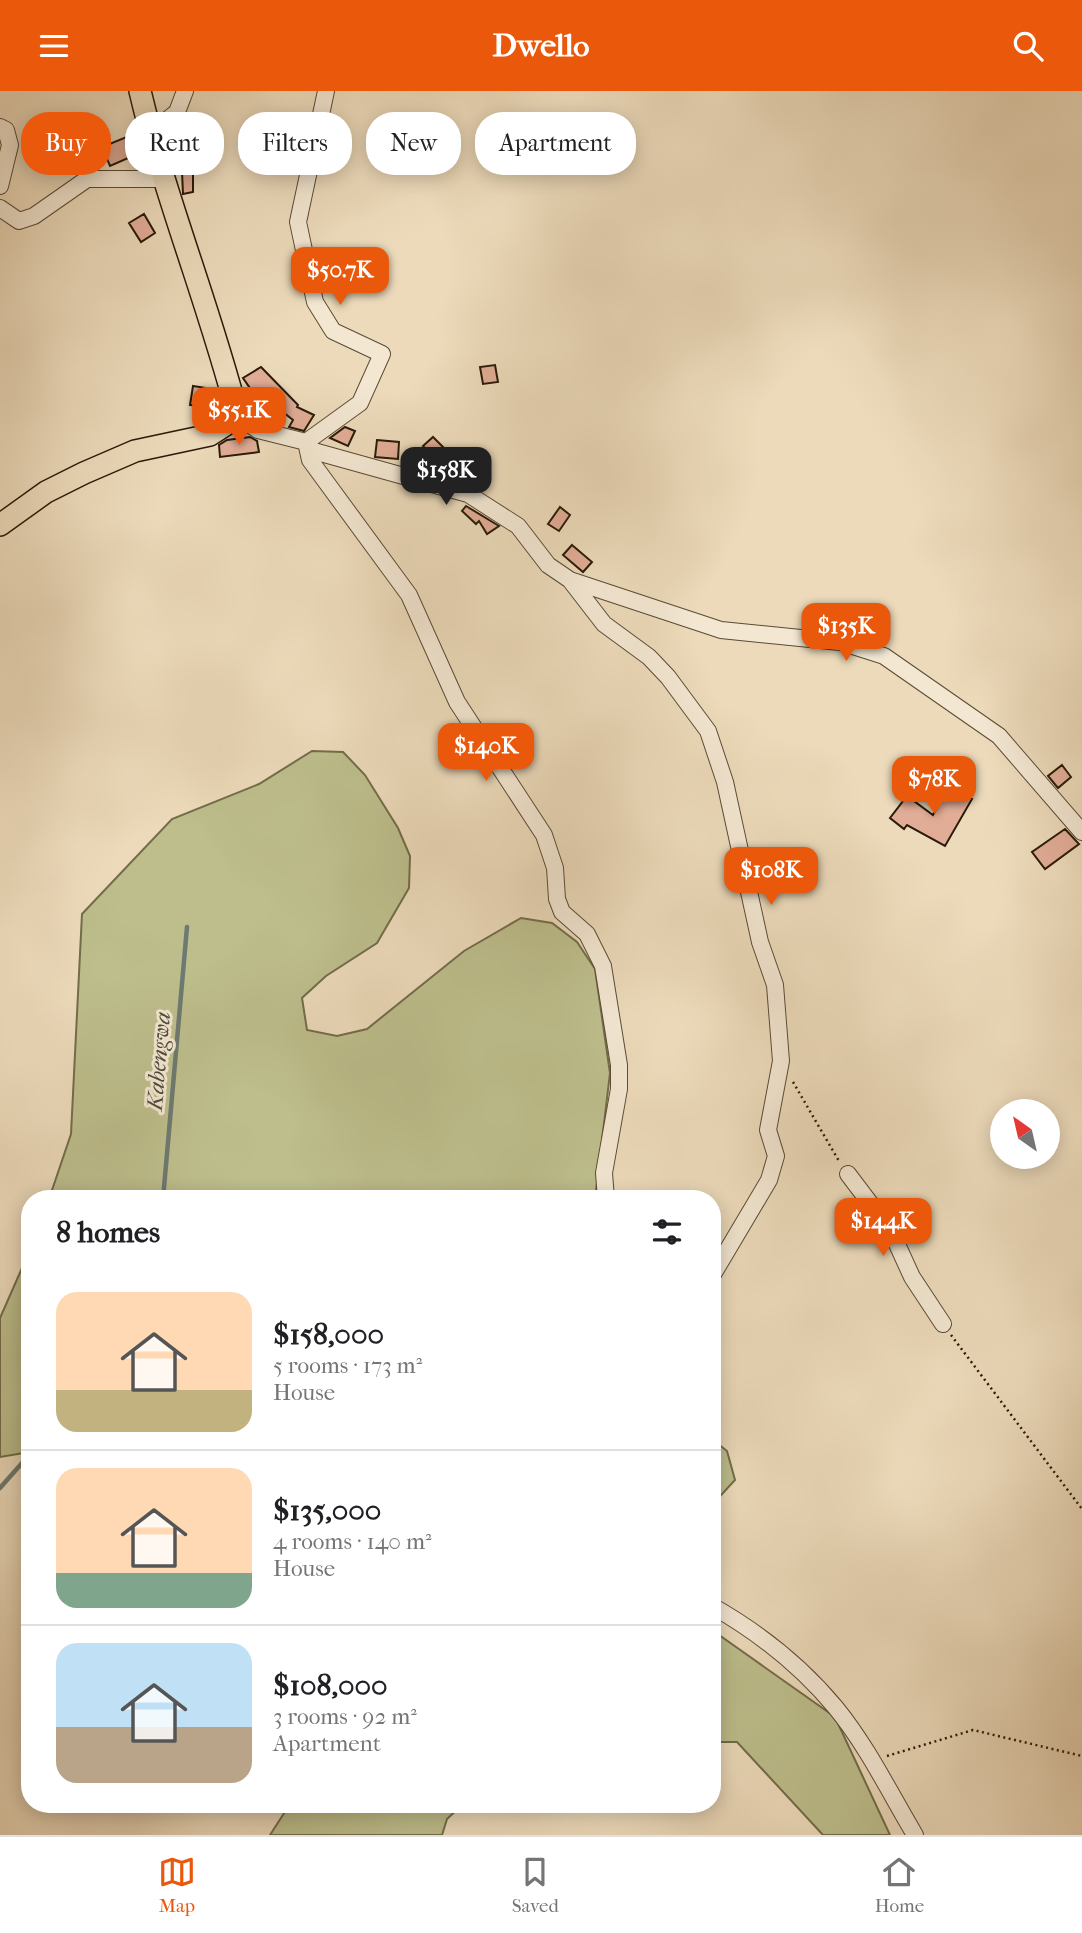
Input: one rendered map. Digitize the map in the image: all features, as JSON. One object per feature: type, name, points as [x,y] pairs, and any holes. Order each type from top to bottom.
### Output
[{"type":"main road","points":[[140,91],[145,112]]},
{"type":"main road","points":[[0,525],[46,492],[84,473],[135,451],[210,435],[238,417],[222,352],[164,175]]},
{"type":"street","points":[[177,112],[185,91]]},
{"type":"street","points":[[308,446],[360,403],[382,354],[333,331],[315,302],[298,222],[326,91]]},
{"type":"street","points":[[0,127],[6,130],[10,145],[0,186]]},
{"type":"street","points":[[0,208],[19,221],[34,216],[87,179],[165,179]]},
{"type":"street","points":[[238,417],[258,430],[468,494],[492,506],[518,526],[548,565],[570,580],[721,630],[840,642],[884,656],[999,736],[1082,832]]},
{"type":"street","points":[[308,446],[310,460],[409,595],[457,702],[544,835],[555,869],[557,899],[562,912],[587,934],[603,966],[619,1065],[619,1089],[604,1173],[605,1190]]},
{"type":"street","points":[[570,580],[604,624],[649,657],[668,677],[708,731],[725,782],[760,942],[775,985],[781,1061],[768,1130],[776,1156],[768,1179],[721,1260]]},
{"type":"street","points":[[848,1174],[891,1231],[912,1277],[943,1324]]},
{"type":"street","points":[[721,1611],[801,1670],[836,1709],[915,1835]]},
{"type":"path","points":[[781,1061],[848,1174]]},
{"type":"path","points":[[943,1324],[1082,1509]]},
{"type":"path","points":[[871,1761],[973,1730],[1082,1756]]},
{"type":"green space","points":[[312,751],[343,752],[365,775],[398,828],[410,856],[409,888],[377,943],[326,976],[302,998],[307,1030],[337,1036],[367,1029],[464,951],[521,918],[552,923],[577,942],[595,969],[610,1073],[596,1190],[52,1190],[71,1134],[82,914],[172,819],[259,784]]},
{"type":"green space","points":[[21,1270],[21,1454],[0,1457],[0,1318]]},
{"type":"green space","points":[[721,1446],[727,1451],[735,1480],[721,1495]]},
{"type":"green space","points":[[721,1636],[835,1717],[890,1835],[823,1835],[737,1742],[721,1742]]},
{"type":"green space","points":[[284,1813],[453,1813],[447,1819],[442,1835],[270,1835]]},
{"type":"building","points":[[125,138],[125,159],[111,166],[111,143]]},
{"type":"building","points":[[182,175],[193,175],[193,192],[183,194]]},
{"type":"building","points":[[144,214],[155,233],[141,242],[129,223]]},
{"type":"building","points":[[495,365],[498,382],[483,384],[480,367]]},
{"type":"building","points":[[261,367],[297,407],[314,415],[304,431],[289,427],[293,420],[255,390],[252,391],[243,378]]},
{"type":"building","points":[[193,386],[213,389],[210,408],[190,405]]},
{"type":"building","points":[[345,427],[355,431],[348,446],[330,438]]},
{"type":"building","points":[[250,437],[257,441],[259,452],[220,457],[219,445],[227,440]]},
{"type":"building","points":[[433,437],[448,452],[439,462],[423,446]]},
{"type":"building","points":[[377,440],[399,442],[398,459],[375,457]]},
{"type":"building","points":[[466,506],[499,526],[487,534],[479,521],[476,524],[462,511]]},
{"type":"building","points":[[560,507],[570,515],[559,531],[548,524]]},
{"type":"building","points":[[572,545],[592,562],[583,572],[563,555]]},
{"type":"building","points":[[1062,765],[1071,777],[1058,788],[1048,776]]},
{"type":"building","points":[[949,786],[972,799],[945,846],[907,825],[904,829],[890,818],[907,796],[933,815]]},
{"type":"building","points":[[1065,829],[1079,844],[1045,869],[1032,852]]},
{"type":"waterway","name":"Kabengwa","points":[[164,1190],[187,927]]},
{"type":"waterway","name":"Kabengwa","points":[[0,1488],[21,1464]]}]
